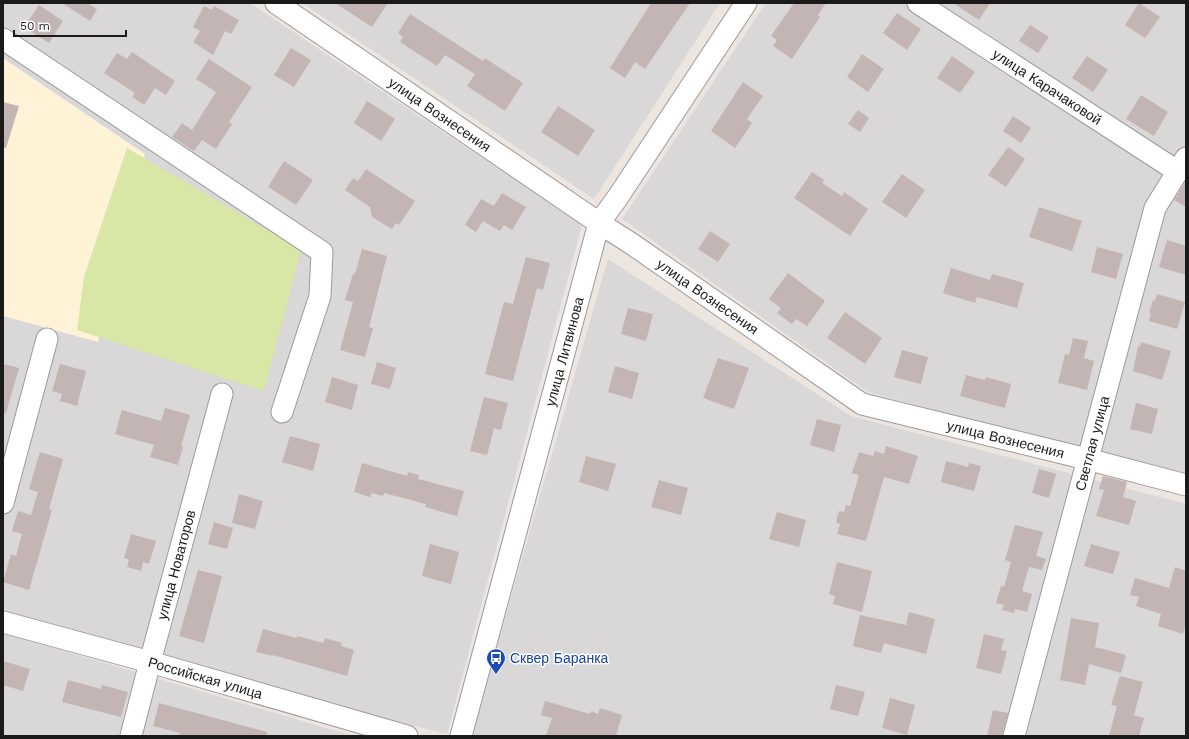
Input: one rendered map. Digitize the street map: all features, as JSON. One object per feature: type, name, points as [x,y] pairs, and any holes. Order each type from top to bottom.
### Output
[{"type":"street","name":"улица Вознесения","points":[[276,3],[599,223],[639,248],[862,404],[1087,458],[1186,485]]},
{"type":"street","name":"улица Литвинова","points":[[461,736],[599,223],[746,3]]},
{"type":"street","name":"улица Карачаковой","points":[[918,3],[1182,164]]},
{"type":"street","points":[[3,40],[322,252],[320,296],[282,412]]},
{"type":"street","name":"Светлая улица","points":[[1014,736],[1155,208],[1182,164]]},
{"type":"street","points":[[3,503],[47,339]]},
{"type":"street","name":"улица Новаторов","points":[[131,736],[222,394]]},
{"type":"street","name":"Российская улица","points":[[3,622],[150,662],[407,736]]},
{"type":"shaded area","points":[[3,3],[250,3],[582,225],[447,734],[3,620]]},
{"type":"shaded area","points":[[302,3],[720,3],[594,199]]},
{"type":"shaded area","points":[[766,3],[1186,3],[1186,477],[868,392],[622,219]]},
{"type":"shaded area","points":[[3,58],[145,154],[98,342],[3,316]]},
{"type":"shaded area","points":[[608,259],[851,416],[1186,504],[1186,736],[471,736]]},
{"type":"shaded area","points":[[3,633],[353,736],[3,736]]},
{"type":"green space","points":[[127,148],[301,250],[264,391],[77,330],[84,277]]},
{"type":"building","points":[[62,3],[87,3],[97,9],[90,21]]},
{"type":"building","points":[[335,3],[388,3],[372,27]]},
{"type":"building","points":[[651,3],[690,3],[645,69],[635,62],[625,78],[610,68]]},
{"type":"building","points":[[794,3],[826,3],[818,15],[820,17],[792,59],[773,46],[777,40],[771,36]]},
{"type":"building","points":[[953,3],[990,3],[979,20]]},
{"type":"building","points":[[1139,3],[1160,17],[1145,38],[1125,25]]},
{"type":"building","points":[[39,5],[63,21],[49,43],[24,27]]},
{"type":"building","points":[[204,6],[212,10],[214,6],[239,20],[231,34],[225,31],[213,55],[193,42],[200,31],[193,27]]},
{"type":"building","points":[[897,13],[921,29],[907,50],[883,33]]},
{"type":"building","points":[[410,14],[483,61],[485,58],[523,83],[505,111],[467,86],[475,74],[445,55],[437,66],[400,42],[403,37],[398,33]]},
{"type":"building","points":[[1030,25],[1049,37],[1038,53],[1019,41]]},
{"type":"building","points":[[291,48],[311,60],[294,87],[274,75]]},
{"type":"building","points":[[132,52],[175,81],[166,95],[155,88],[144,105],[132,97],[135,93],[104,73],[117,53],[127,59]]},
{"type":"building","points":[[862,54],[884,69],[868,92],[847,77]]},
{"type":"building","points":[[952,56],[975,72],[960,93],[937,78]]},
{"type":"building","points":[[1087,56],[1108,70],[1093,92],[1072,78]]},
{"type":"building","points":[[209,59],[252,87],[229,122],[232,124],[216,149],[202,140],[194,151],[172,137],[182,123],[192,130],[216,92],[196,79]]},
{"type":"building","points":[[743,82],[763,96],[747,119],[752,123],[735,148],[711,131]]},
{"type":"building","points":[[1141,95],[1168,112],[1154,136],[1126,119]]},
{"type":"building","points":[[367,101],[395,119],[381,141],[354,123]]},
{"type":"building","points":[[3,102],[19,106],[6,148],[3,148]]},
{"type":"building","points":[[558,106],[595,130],[578,156],[541,132]]},
{"type":"building","points":[[858,110],[869,118],[860,132],[848,124]]},
{"type":"building","points":[[1013,116],[1031,128],[1021,143],[1003,131]]},
{"type":"building","points":[[1008,147],[1025,159],[1006,187],[988,175]]},
{"type":"building","points":[[284,161],[313,180],[296,205],[268,187]]},
{"type":"building","points":[[366,169],[415,201],[399,225],[396,223],[392,229],[372,217],[370,207],[345,190],[353,178],[358,181]]},
{"type":"building","points":[[812,172],[824,180],[822,183],[842,196],[844,192],[868,209],[850,236],[794,198]]},
{"type":"building","points":[[902,174],[925,190],[906,218],[882,202]]},
{"type":"building","points":[[1186,181],[1186,207],[1174,200]]},
{"type":"building","points":[[502,193],[526,207],[512,230],[504,225],[500,231],[483,221],[476,232],[465,225],[481,199],[494,206]]},
{"type":"building","points":[[1039,207],[1082,221],[1072,251],[1029,237]]},
{"type":"building","points":[[710,231],[730,244],[718,262],[698,249]]},
{"type":"building","points":[[1167,240],[1186,246],[1186,275],[1159,267]]},
{"type":"building","points":[[1097,247],[1123,254],[1116,279],[1091,272]]},
{"type":"building","points":[[362,249],[387,256],[369,327],[373,328],[365,357],[340,350],[353,302],[345,300],[353,274],[355,274]]},
{"type":"building","points":[[526,257],[550,263],[543,290],[537,288],[513,381],[485,374],[504,302],[513,304]]},
{"type":"building","points":[[951,268],[990,280],[992,274],[1024,283],[1017,308],[977,297],[975,303],[943,293]]},
{"type":"building","points":[[788,273],[825,301],[807,326],[796,319],[792,324],[777,313],[781,308],[769,299]]},
{"type":"building","points":[[1157,294],[1185,302],[1177,329],[1149,321],[1151,313],[1149,313],[1153,300],[1155,301]]},
{"type":"building","points":[[628,308],[653,314],[646,341],[621,334]]},
{"type":"building","points":[[845,312],[882,338],[865,364],[827,338]]},
{"type":"building","points":[[1073,338],[1088,341],[1084,358],[1094,361],[1087,390],[1058,383],[1065,354],[1069,355]]},
{"type":"building","points":[[1141,342],[1171,351],[1162,380],[1133,371],[1138,346],[1140,347]]},
{"type":"building","points":[[902,350],[928,357],[921,384],[894,377]]},
{"type":"building","points":[[718,358],[749,368],[734,409],[703,398]]},
{"type":"building","points":[[377,362],[396,368],[390,389],[371,384]]},
{"type":"building","points":[[3,364],[19,368],[6,413],[3,412]]},
{"type":"building","points":[[60,364],[86,371],[77,406],[60,401],[62,394],[52,391]]},
{"type":"building","points":[[615,366],[639,373],[632,399],[608,392]]},
{"type":"building","points":[[966,375],[985,380],[986,377],[1011,384],[1005,408],[960,396]]},
{"type":"building","points":[[332,377],[358,385],[352,410],[325,402]]},
{"type":"building","points":[[484,397],[508,403],[501,430],[494,428],[487,455],[470,451]]},
{"type":"building","points":[[1136,403],[1158,409],[1152,434],[1130,429]]},
{"type":"building","points":[[165,408],[190,415],[181,446],[183,447],[178,465],[150,457],[154,445],[115,434],[122,410],[161,421]]},
{"type":"building","points":[[817,419],[841,425],[834,452],[810,445]]},
{"type":"building","points":[[290,436],[320,444],[313,471],[282,462]]},
{"type":"building","points":[[886,446],[918,456],[909,484],[884,477],[866,541],[837,534],[840,524],[836,522],[839,511],[844,512],[846,505],[850,506],[859,475],[852,473],[859,452],[873,456],[875,451],[884,454]]},
{"type":"building","points":[[40,452],[63,459],[49,509],[52,510],[29,590],[3,582],[11,554],[16,556],[22,534],[12,531],[18,511],[31,515],[38,492],[29,489]]},
{"type":"building","points":[[586,456],[616,464],[608,491],[579,482]]},
{"type":"building","points":[[946,461],[968,467],[969,463],[981,466],[974,491],[941,482]]},
{"type":"building","points":[[362,463],[407,476],[408,472],[419,475],[418,479],[464,491],[457,516],[425,507],[426,504],[384,493],[383,496],[372,493],[370,497],[354,492]]},
{"type":"building","points":[[1039,469],[1056,474],[1049,498],[1032,493]]},
{"type":"building","points":[[1103,476],[1127,482],[1123,497],[1136,501],[1129,525],[1096,516],[1104,490],[1099,489]]},
{"type":"building","points":[[659,480],[688,488],[681,515],[651,507]]},
{"type":"building","points":[[239,494],[263,501],[255,529],[232,523]]},
{"type":"building","points":[[777,512],[806,520],[799,547],[769,539]]},
{"type":"building","points":[[214,522],[233,528],[227,549],[208,544]]},
{"type":"building","points":[[1015,525],[1043,532],[1036,556],[1046,559],[1042,570],[1029,567],[1022,591],[1032,594],[1027,612],[1015,609],[1014,613],[1002,610],[1004,605],[996,603],[1001,586],[1004,587],[1011,562],[1005,560]]},
{"type":"building","points":[[131,534],[156,541],[149,564],[143,562],[141,571],[127,567],[129,560],[124,558]]},
{"type":"building","points":[[430,544],[459,552],[451,584],[422,576]]},
{"type":"building","points":[[1091,544],[1120,552],[1113,574],[1084,566]]},
{"type":"building","points":[[837,562],[872,571],[862,612],[833,604],[835,596],[829,594]]},
{"type":"building","points":[[1175,567],[1186,571],[1186,623],[1183,634],[1158,626],[1161,614],[1136,606],[1139,597],[1130,595],[1135,578],[1169,588]]},
{"type":"building","points":[[198,570],[222,576],[204,643],[179,636]]},
{"type":"building","points":[[909,612],[935,619],[926,654],[884,643],[881,653],[853,646],[860,615],[906,625]]},
{"type":"building","points":[[1071,618],[1099,623],[1095,647],[1126,655],[1121,673],[1089,664],[1085,685],[1060,680]]},
{"type":"building","points":[[263,629],[323,643],[325,638],[342,643],[341,646],[354,650],[347,676],[273,655],[256,652]]},
{"type":"building","points":[[984,634],[1004,639],[1001,650],[1007,651],[1001,674],[976,668]]},
{"type":"building","points":[[3,661],[30,669],[23,691],[3,685]]},
{"type":"building","points":[[1120,676],[1143,682],[1134,715],[1144,718],[1139,736],[1109,736],[1117,706],[1111,705]]},
{"type":"building","points":[[68,680],[101,689],[102,685],[128,692],[121,717],[62,702]]},
{"type":"building","points":[[836,685],[865,692],[858,716],[830,709]]},
{"type":"building","points":[[890,698],[915,705],[907,735],[882,728]]},
{"type":"building","points":[[545,701],[590,714],[591,711],[598,714],[600,708],[622,715],[616,736],[546,736],[552,718],[541,715]]},
{"type":"building","points":[[159,703],[267,732],[267,736],[179,736],[180,733],[153,726]]},
{"type":"building","points":[[993,710],[1008,713],[1002,736],[987,736]]},
{"type":"place","name":"Сквер Баранка","points":[[496,675]]}]
